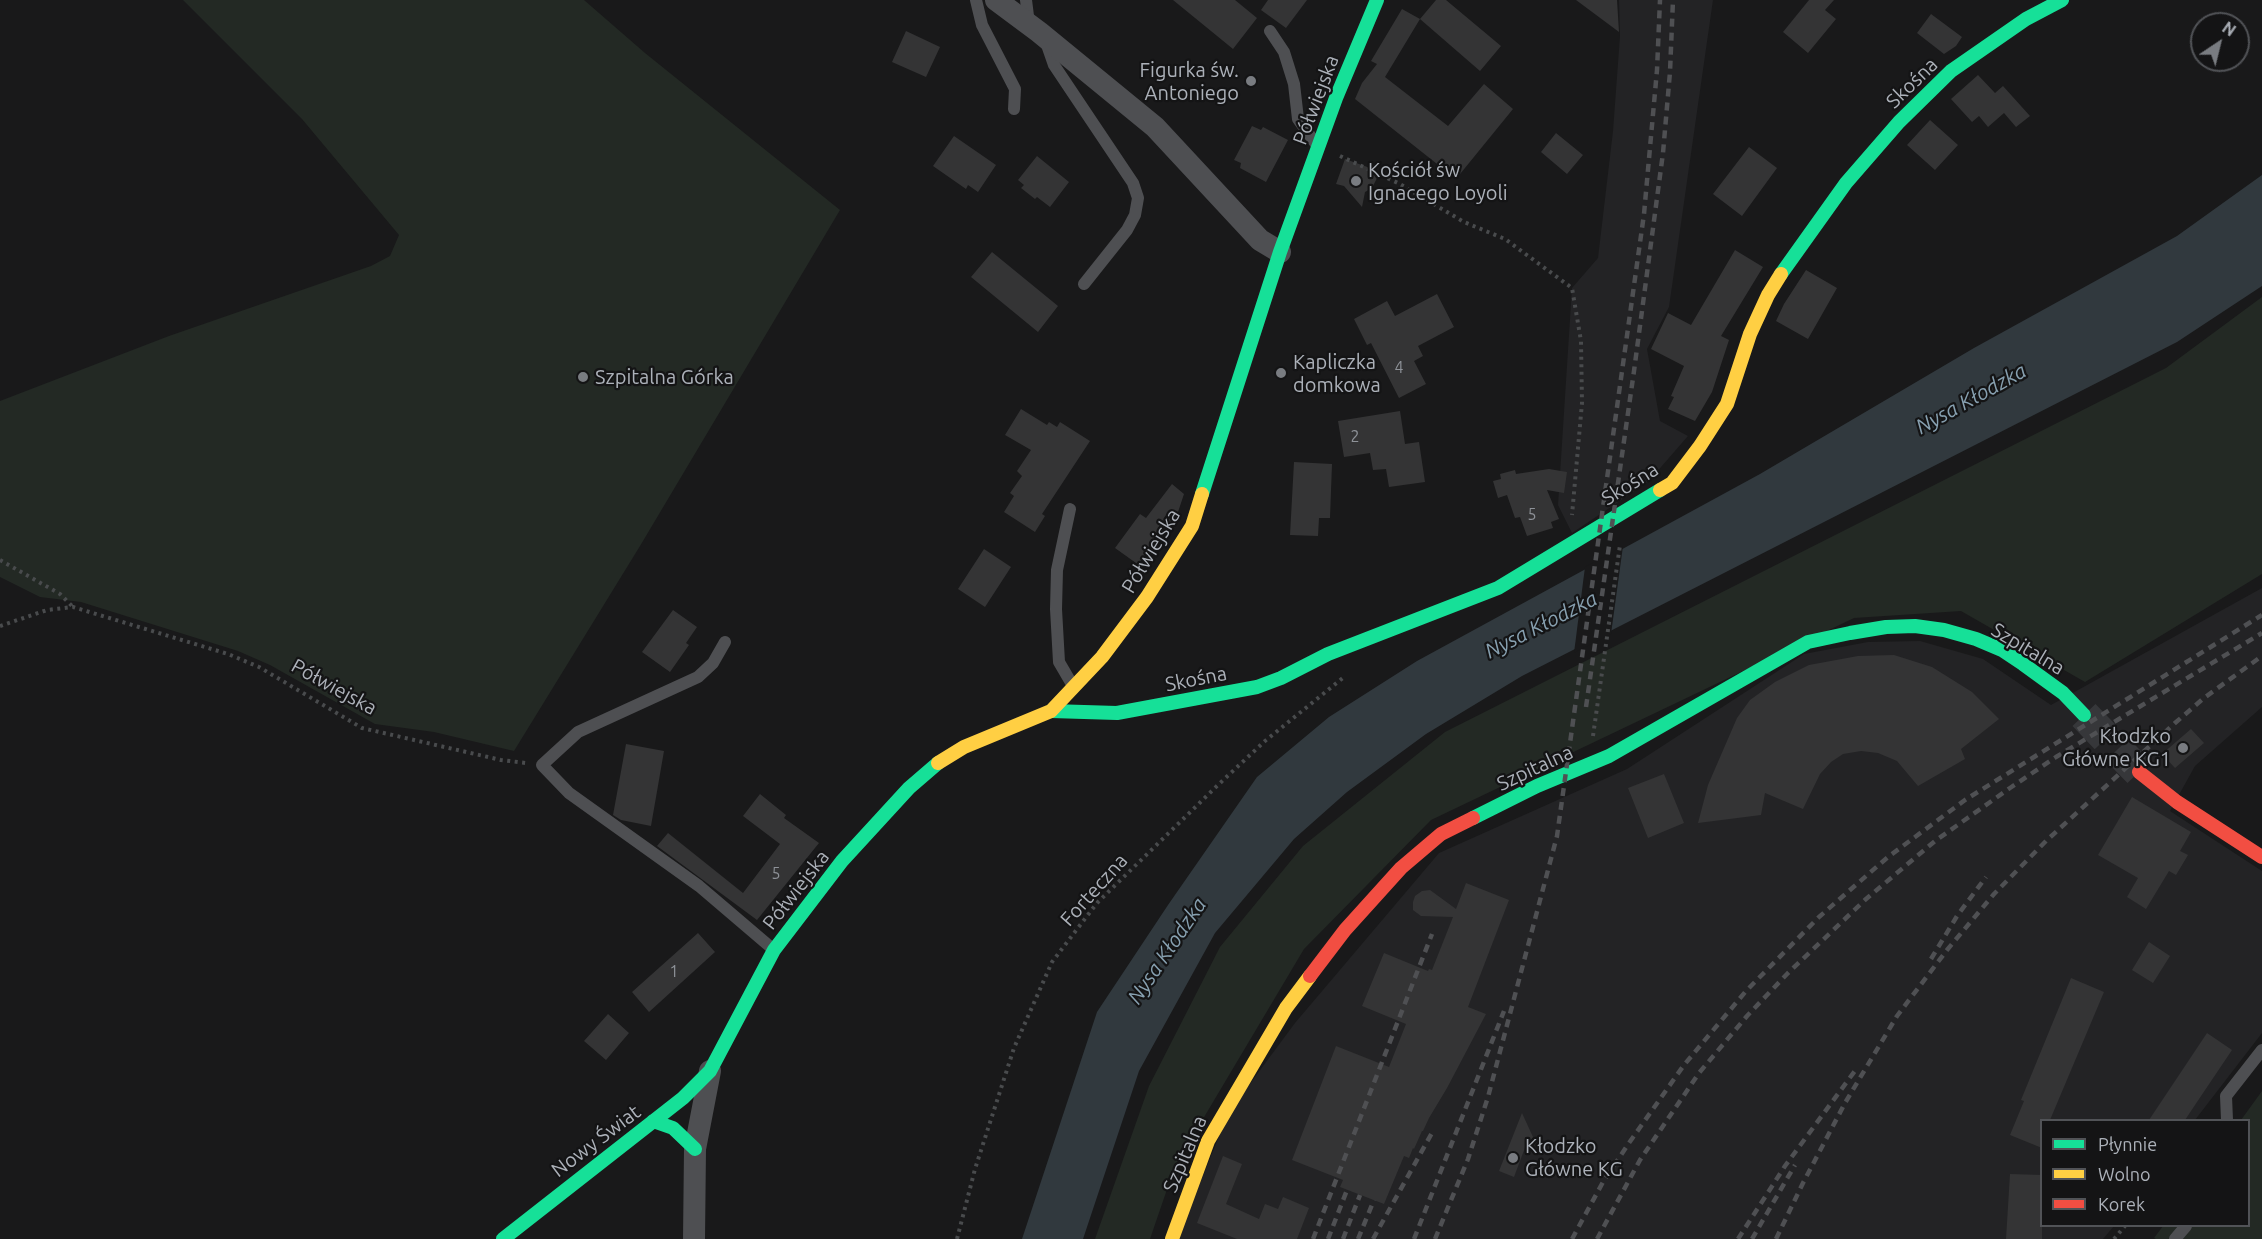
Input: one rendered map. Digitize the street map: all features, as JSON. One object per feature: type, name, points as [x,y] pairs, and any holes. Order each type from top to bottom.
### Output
[{"type":"street","points":[[996,0],[1155,127],[1260,240],[1280,252]]},
{"type":"street","name":"Półwiejska","points":[[710,1071],[774,950],[842,861],[909,788],[934,766],[964,747],[1051,711],[1102,657],[1147,597],[1192,526],[1280,252],[1318,146],[1377,0]]},
{"type":"street","name":"Skośna","points":[[1051,711],[1117,713],[1257,687],[1281,678],[1328,654],[1498,588],[1672,483],[1700,446],[1727,404],[1750,334],[1768,296],[1806,237],[1846,183],[1899,122],[1951,71],[2026,20],[2062,0]]},
{"type":"street","name":"Szpitalna","points":[[1172,1239],[1208,1141],[1286,1008],[1345,930],[1401,868],[1441,834],[1537,786],[1609,756],[1808,642],[1850,633],[1886,627],[1915,626],[1944,630],[1976,639],[2002,650],[2023,664],[2063,693],[2084,714]]},
{"type":"street","points":[[2139,772],[2177,802],[2262,857]]},
{"type":"street","points":[[694,1239],[694,1149],[710,1071]]},
{"type":"street","name":"Nowy Świat","points":[[502,1239],[654,1122],[710,1071]]},
{"type":"street","points":[[654,1122],[673,1128],[694,1149]]},
{"type":"lane","points":[[976,0],[982,25],[1015,89],[1014,110]]},
{"type":"lane","points":[[1026,0],[1036,30],[1054,66],[1133,183],[1138,198],[1135,215],[1127,230],[1084,284]]},
{"type":"lane","points":[[1270,31],[1284,52],[1294,84],[1298,119],[1318,146]]},
{"type":"lane","points":[[1070,509],[1057,570],[1056,609],[1059,662],[1074,687]]},
{"type":"lane","points":[[542,765],[578,732],[698,677],[713,663],[725,642]]},
{"type":"lane","name":"Półwiejska","points":[[542,765],[569,793],[699,886],[774,950]]},
{"type":"lane","points":[[2227,1119],[2226,1096],[2262,1050]]},
{"type":"lane","points":[[2175,1239],[2185,1227]]},
{"type":"path","points":[[1318,146],[1398,183],[1464,222],[1504,238],[1572,288],[1582,362],[1582,403],[1572,517],[1577,539]]},
{"type":"path","points":[[1592,748],[1621,542]]},
{"type":"path","points":[[0,560],[60,594],[73,607]]},
{"type":"path","name":"Półwiejska","points":[[0,626],[46,609],[73,607],[249,662],[362,728],[501,760],[542,765]]},
{"type":"path","name":"Forteczna","points":[[957,1239],[975,1169],[1014,1048],[1052,962],[1097,903],[1211,791],[1265,741],[1350,672]]},
{"type":"path","points":[[2114,1239],[2124,1227]]},
{"type":"shaded area","points":[[183,0],[584,0],[645,53],[840,210],[640,546],[514,751],[434,732],[375,724],[270,665],[238,651],[81,602],[40,597],[0,577],[0,401],[169,336],[371,266],[390,256],[399,235],[302,119]]},
{"type":"shaded area","points":[[1619,0],[1713,0],[1669,307],[1647,349],[1660,421],[1688,436],[1648,482],[1572,533],[1558,505],[1572,288],[1598,258],[1613,131],[1620,36]]},
{"type":"shaded area","points":[[2262,297],[2262,574],[2085,682],[1961,611],[1854,618],[1431,820],[1304,949],[1175,1166],[1150,1239],[1095,1239],[1149,1086],[1220,947],[1303,846],[1445,732],[2166,368]]},
{"type":"shaded area","points":[[2262,588],[2262,707],[2195,766],[2170,811],[2262,871],[2262,1033],[2196,1119],[2040,1119],[2040,1227],[2113,1227],[2103,1239],[1177,1239],[1229,1112],[1295,1023],[1439,853],[1627,769],[1804,654],[1868,642],[1920,641],[1983,659],[2051,705]]},
{"type":"shaded area","points":[[2262,1091],[2262,1239],[2154,1238],[2162,1227],[2250,1227],[2250,1119],[2242,1119]]},
{"type":"water","name":"Nysa Kłodzka","points":[[2262,175],[2262,286],[2177,342],[1522,676],[1426,734],[1347,792],[1294,839],[1215,933],[1139,1071],[1083,1239],[1022,1239],[1097,1012],[1257,777],[1329,717],[1417,661],[1760,474],[1974,348],[2177,236]]},
{"type":"pier","points":[[1623,546],[1611,634],[1574,653],[1585,567]]},
{"type":"building","points":[[1173,0],[1235,0],[1257,18],[1233,49]]},
{"type":"building","points":[[1268,0],[1307,0],[1286,28],[1261,10]]},
{"type":"building","points":[[1436,0],[1446,0],[1501,46],[1480,71],[1420,19]]},
{"type":"building","points":[[1576,0],[1617,0],[1619,32]]},
{"type":"building","points":[[1809,0],[1834,0],[1825,10],[1836,19],[1808,53],[1783,32]]},
{"type":"building","points":[[1402,9],[1420,19],[1385,77],[1448,126],[1484,84],[1513,109],[1456,179],[1355,99],[1362,83],[1377,64],[1371,61]]},
{"type":"building","points":[[1931,14],[1962,37],[1956,46],[1944,54],[1917,33]]},
{"type":"building","points":[[906,31],[940,47],[926,77],[892,62]]},
{"type":"building","points":[[1978,75],[1995,93],[2003,86],[2030,116],[2016,127],[2004,113],[1988,127],[1979,116],[1972,122],[1951,99]]},
{"type":"building","points":[[1930,120],[1958,145],[1935,170],[1907,145]]},
{"type":"building","points":[[1252,126],[1261,130],[1263,127],[1288,140],[1266,182],[1240,168],[1241,163],[1234,160]]},
{"type":"building","points":[[1556,133],[1583,155],[1567,174],[1541,152]]},
{"type":"building","points":[[954,136],[996,165],[978,192],[968,185],[966,189],[933,166]]},
{"type":"building","points":[[1749,147],[1777,168],[1742,216],[1713,194]]},
{"type":"building","points":[[1037,156],[1069,182],[1050,207],[1021,188],[1024,185],[1018,180]]},
{"type":"building","name":"Kościół św Ignacego Loyoli","points":[[1345,159],[1373,169],[1377,178],[1372,188],[1365,192],[1362,207],[1344,186],[1336,184]]},
{"type":"building","points":[[1735,250],[1763,267],[1721,336],[1729,340],[1712,392],[1695,421],[1668,409],[1684,366],[1651,349],[1668,313],[1691,325]]},
{"type":"building","points":[[992,252],[1058,306],[1038,332],[971,277]]},
{"type":"building","points":[[1806,270],[1837,288],[1808,339],[1776,321]]},
{"type":"building","points":[[1437,294],[1454,327],[1418,346],[1423,356],[1414,361],[1426,384],[1399,398],[1371,343],[1367,345],[1354,319],[1387,301],[1395,316]]},
{"type":"building","points":[[1021,409],[1047,425],[1049,422],[1057,427],[1060,422],[1090,441],[1042,514],[1045,516],[1035,532],[1004,512],[1014,496],[1010,493],[1022,476],[1017,471],[1031,450],[1005,435]]},
{"type":"building","points":[[1400,411],[1405,444],[1419,442],[1425,482],[1389,487],[1386,469],[1373,470],[1370,453],[1344,457],[1338,421]]},
{"type":"building","points":[[1294,462],[1332,464],[1330,518],[1319,518],[1318,536],[1290,535]]},
{"type":"building","points":[[1549,469],[1567,472],[1564,493],[1547,490],[1559,519],[1551,522],[1553,528],[1527,536],[1520,517],[1515,518],[1507,495],[1498,498],[1493,481],[1501,479],[1500,474],[1515,470],[1516,474]]},
{"type":"building","points":[[1172,484],[1184,494],[1176,518],[1143,568],[1115,548],[1140,514],[1146,518]]},
{"type":"building","points":[[984,549],[1011,567],[985,607],[958,589]]},
{"type":"building","points":[[673,610],[697,627],[686,643],[689,645],[670,672],[642,652]]},
{"type":"building","points":[[1894,655],[1932,667],[1972,692],[1999,719],[1961,749],[1965,759],[1918,786],[1897,761],[1878,753],[1861,751],[1843,754],[1831,762],[1820,774],[1803,809],[1765,793],[1761,815],[1698,823],[1708,785],[1737,718],[1750,700],[1775,682],[1809,665],[1858,656]]},
{"type":"building","name":"Kłodzko Główne KG1","points":[[2191,729],[2204,743],[2175,768],[2162,754]]},
{"type":"building","points":[[626,744],[664,751],[651,826],[621,820],[613,815]]},
{"type":"building","points":[[1664,774],[1684,823],[1648,838],[1628,788]]},
{"type":"building","points":[[760,794],[786,815],[784,818],[819,843],[757,920],[657,846],[668,833],[743,893],[780,844],[743,816]]},
{"type":"building","points":[[2132,797],[2191,832],[2180,851],[2188,855],[2176,875],[2169,871],[2146,909],[2127,897],[2138,878],[2098,855]]},
{"type":"building","points":[[1466,883],[1509,900],[1468,1007],[1486,1014],[1409,1158],[1404,1156],[1384,1204],[1340,1187],[1343,1180],[1292,1160],[1336,1046],[1389,1067],[1406,1024],[1362,1006],[1384,953],[1428,971],[1432,970],[1453,917],[1421,916],[1413,910],[1415,896],[1422,891],[1430,890],[1456,909]]},
{"type":"building","points":[[698,933],[715,952],[649,1012],[632,992]]},
{"type":"building","points":[[2149,942],[2170,956],[2153,983],[2132,970]]},
{"type":"building","points":[[2071,978],[2104,992],[2050,1119],[2040,1119],[2040,1147],[2010,1135],[2024,1101],[2021,1100]]},
{"type":"building","points":[[608,1014],[629,1033],[606,1060],[584,1041]]},
{"type":"building","points":[[2207,1033],[2232,1050],[2186,1119],[2150,1119]]},
{"type":"building","name":"Kłodzko Główne KG","points":[[1522,1113],[1533,1137],[1526,1145],[1514,1177],[1499,1171]]},
{"type":"building","points":[[1223,1156],[1242,1164],[1226,1204],[1259,1219],[1265,1204],[1278,1209],[1283,1197],[1309,1208],[1297,1239],[1237,1239],[1197,1223]]},
{"type":"building","points":[[2010,1174],[2040,1175],[2042,1239],[2006,1239]]},
{"type":"tunnel","points":[[2084,715],[2139,772]]},
{"type":"railway","points":[[1435,1239],[1468,1159],[1488,1097],[1557,836],[1644,214],[1657,70],[1660,0]]},
{"type":"railway","points":[[1586,707],[1663,153],[1673,0]]},
{"type":"railway","points":[[1572,1239],[1603,1182],[1684,1065],[1746,991],[1819,917],[1888,857],[1965,800],[2262,615]]},
{"type":"railway","points":[[1597,1239],[1640,1160],[1699,1073],[1747,1016],[1788,973],[1866,899],[1935,841],[2056,757],[2262,633]]},
{"type":"railway","points":[[1776,1239],[1845,1103],[1897,1016],[1947,950],[1994,894],[2046,841],[2204,698],[2262,656]]},
{"type":"railway","points":[[1931,959],[1957,916],[1986,877]]},
{"type":"railway","points":[[1313,1239],[1432,934]]},
{"type":"railway","points":[[1414,1239],[1504,1011]]},
{"type":"railway","points":[[1738,1239],[1785,1166],[1857,1068]]},
{"type":"railway","points":[[1373,1239],[1433,1131]]},
{"type":"railway","points":[[1752,1239],[1795,1165]]},
{"type":"railway","points":[[1328,1239],[1347,1190]]},
{"type":"railway","points":[[1343,1239],[1360,1195]]},
{"type":"railway","points":[[1358,1239],[1374,1200]]},
{"type":"traffic: fast","points":[[1202,494],[1280,252],[1336,98],[1377,0]]},
{"type":"traffic: fast","points":[[1781,274],[1846,183],[1899,122],[1951,71],[2026,19],[2062,0]]},
{"type":"traffic: fast","points":[[1051,711],[1117,713],[1257,687],[1281,678],[1328,654],[1498,588],[1660,490]]},
{"type":"traffic: fast","points":[[1473,818],[1537,786],[1609,756],[1808,642],[1850,633],[1886,627],[1915,626],[1944,630],[1976,639],[2002,650],[2023,664],[2063,693],[2084,715]]},
{"type":"traffic: fast","points":[[503,1239],[683,1098],[710,1071],[774,950],[842,861],[909,788],[938,763]]},
{"type":"traffic: fast","points":[[653,1121],[673,1128],[695,1149]]},
{"type":"traffic: slow","points":[[1660,490],[1672,483],[1700,446],[1727,404],[1750,334],[1768,295],[1781,274]]},
{"type":"traffic: slow","points":[[938,763],[964,747],[1051,711],[1102,657],[1147,597],[1192,526],[1202,494]]},
{"type":"traffic: slow","points":[[1172,1239],[1208,1141],[1286,1008],[1310,976]]},
{"type":"traffic: jam","points":[[2139,772],[2177,802],[2262,857]]},
{"type":"traffic: jam","points":[[1310,976],[1345,930],[1401,868],[1441,834],[1473,818]]},
{"type":"place","name":"Figurka św. Antoniego","points":[[1251,81]]},
{"type":"place","name":"Kościół św Ignacego Loyoli","points":[[1356,181]]},
{"type":"place","name":"Kapliczka domkowa","points":[[1281,373]]},
{"type":"place","name":"Szpitalna Górka","points":[[583,377]]},
{"type":"place","name":"Kłodzko Główne KG1","points":[[2183,748]]},
{"type":"place","name":"Kłodzko Główne KG","points":[[1513,1158]]}]
